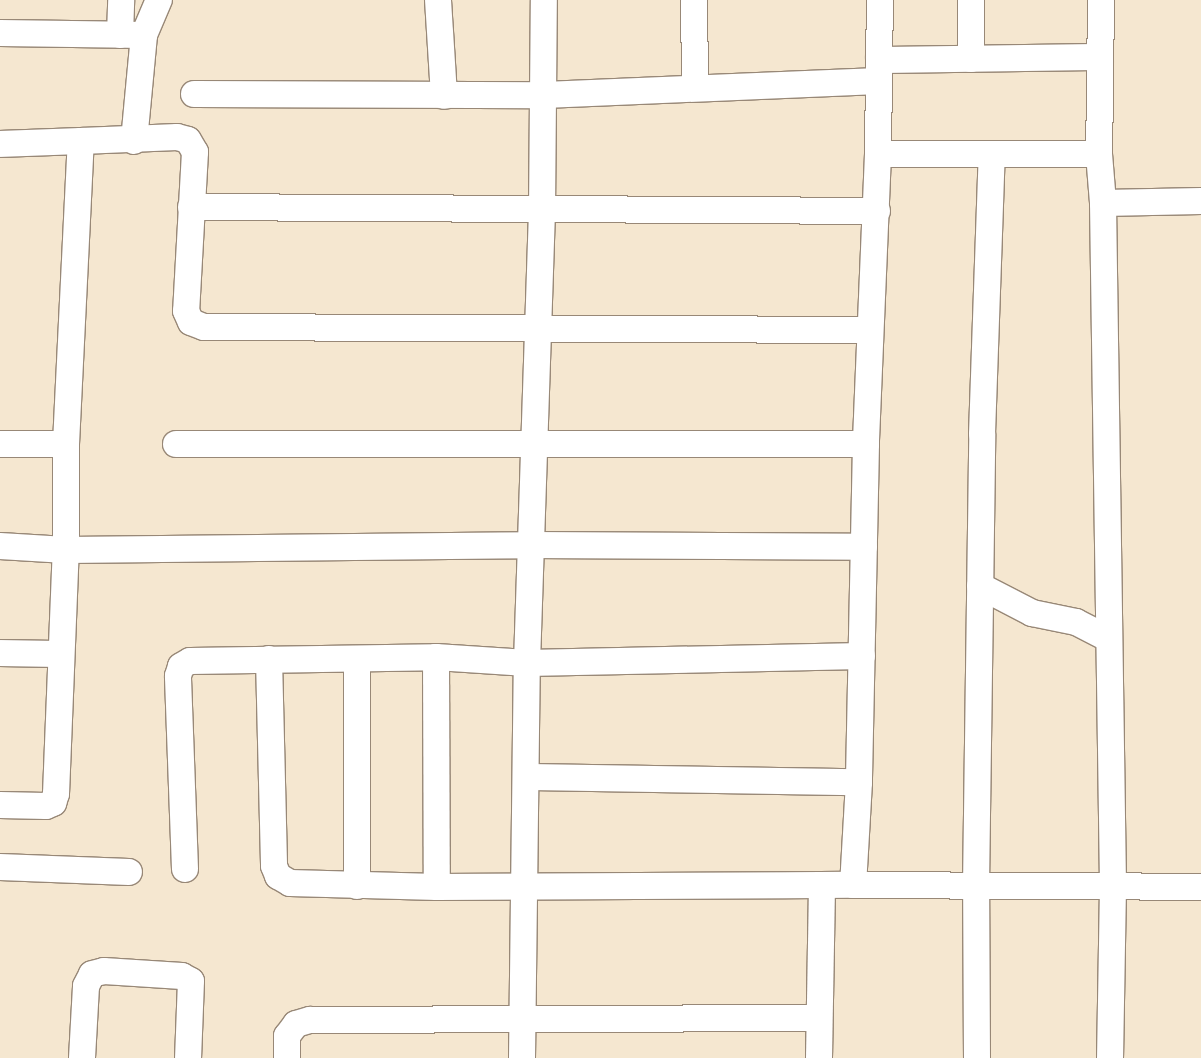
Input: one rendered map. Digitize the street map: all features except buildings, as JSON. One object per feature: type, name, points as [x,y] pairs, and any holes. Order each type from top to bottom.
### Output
[{"type":"street","points":[[121,0],[132,35],[134,140]]},
{"type":"street","points":[[132,35],[159,0]]},
{"type":"street","points":[[438,0],[444,96]]},
{"type":"street","points":[[522,1058],[527,885],[527,663],[542,211],[544,0]]},
{"type":"street","points":[[694,0],[695,88]]},
{"type":"street","points":[[853,885],[859,782],[870,330],[877,211],[880,0]]},
{"type":"street","points":[[971,0],[971,59]]},
{"type":"street","points":[[1101,0],[1099,154],[1103,203],[1114,887],[1110,1058]]},
{"type":"street","points":[[0,32],[132,35]]},
{"type":"street","points":[[194,94],[444,96],[695,88],[879,71],[971,59],[1100,57]]},
{"type":"street","points":[[0,144],[177,137],[188,140],[195,152],[186,311],[191,322],[204,327],[870,330]]},
{"type":"street","points":[[0,804],[46,806],[53,803],[56,794],[60,654],[66,550],[66,444],[81,140]]},
{"type":"street","points":[[878,154],[1099,154]]},
{"type":"street","points":[[977,1058],[976,886],[980,586],[992,154]]},
{"type":"street","points":[[1103,203],[1201,201]]},
{"type":"street","points":[[191,207],[542,211],[877,211]]},
{"type":"street","points":[[0,444],[66,444]]},
{"type":"street","points":[[176,444],[866,444]]},
{"type":"street","points":[[0,546],[66,550],[531,545],[864,547]]},
{"type":"street","points":[[980,586],[1032,613],[1076,622],[1109,639]]},
{"type":"street","points":[[0,653],[60,654]]},
{"type":"street","points":[[185,869],[178,676],[181,666],[190,661],[436,657],[527,663],[862,656]]},
{"type":"street","points":[[436,657],[437,887]]},
{"type":"street","points":[[269,659],[274,866],[278,876],[290,882],[357,886],[437,887],[527,885],[853,885],[1201,887]]},
{"type":"street","points":[[357,659],[357,886]]},
{"type":"street","points":[[527,777],[859,782]]},
{"type":"street","points":[[0,867],[130,872]]},
{"type":"street","points":[[819,1058],[822,886]]},
{"type":"street","points":[[82,1058],[86,986],[92,974],[104,971],[182,976],[191,981],[188,1058]]},
{"type":"street","points":[[287,1058],[287,1036],[296,1024],[310,1020],[819,1018]]}]
